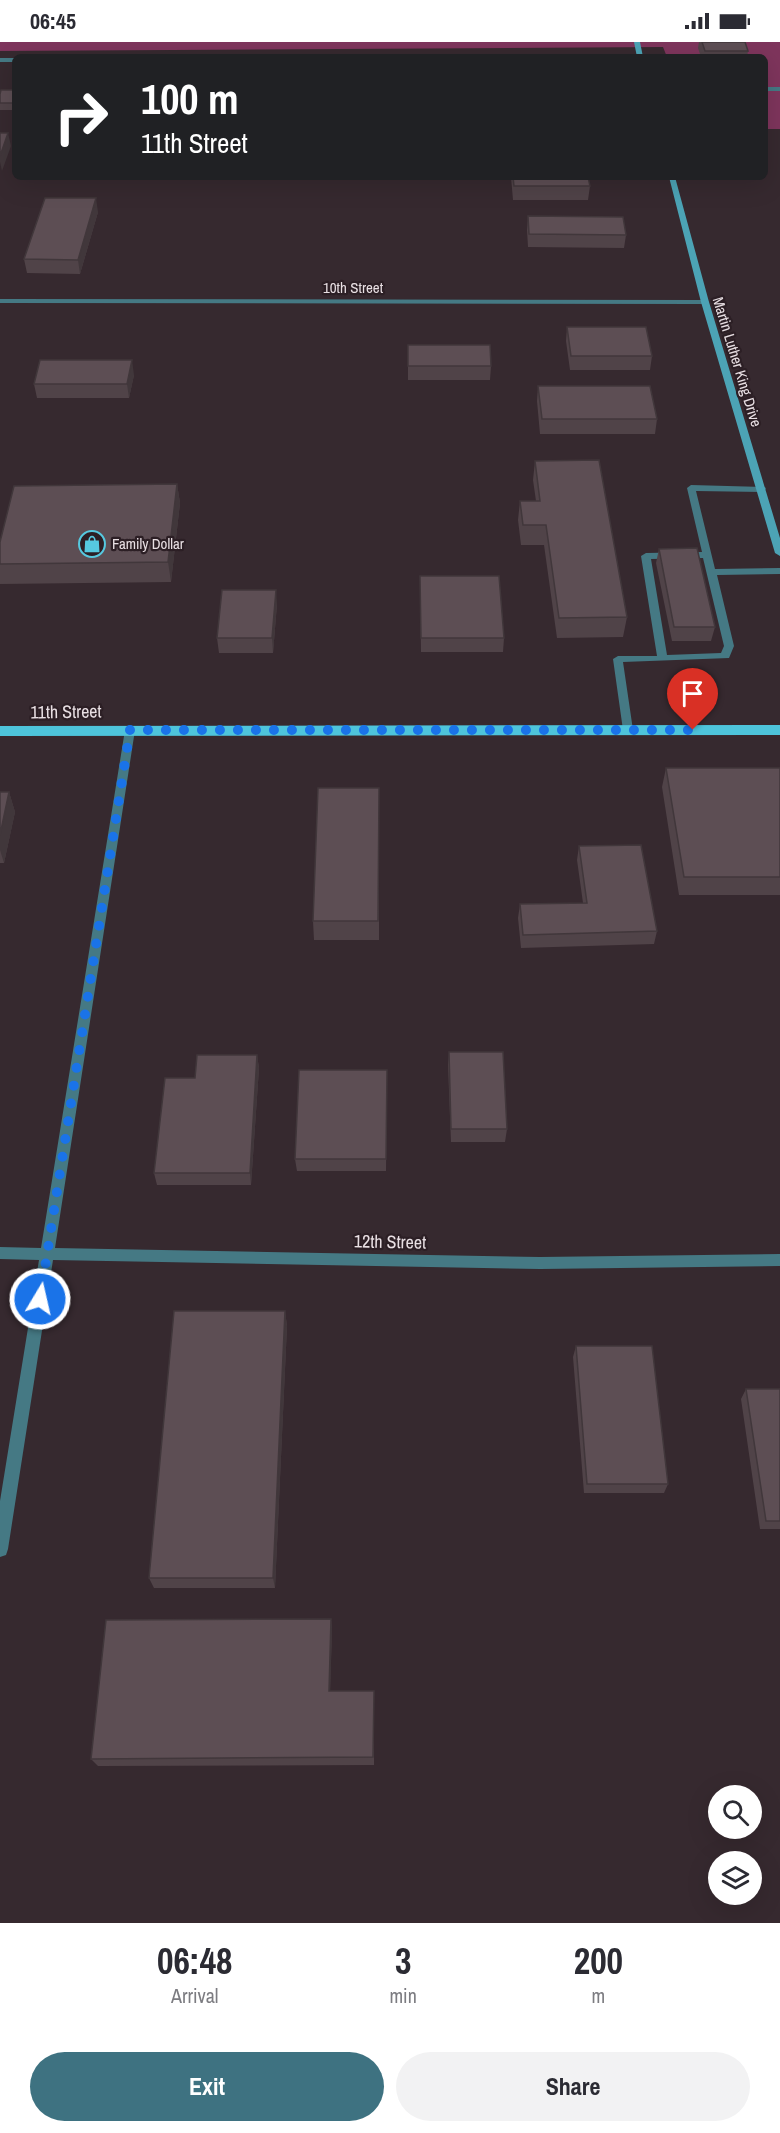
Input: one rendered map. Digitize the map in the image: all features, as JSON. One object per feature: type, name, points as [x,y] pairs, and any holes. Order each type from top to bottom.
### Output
[{"type":"main road","name":"11th Street","points":[[0,731],[780,730]]},
{"type":"street","name":"Martin Luther King Drive","points":[[673,180],[705,302],[780,553]]},
{"type":"street","name":"10th Street","points":[[0,301],[705,302]]},
{"type":"street","points":[[628,730],[618,660],[725,656],[729,646],[691,488],[762,489]]},
{"type":"street","points":[[663,659],[656,616],[656,586],[646,556],[708,555]]},
{"type":"street","points":[[712,572],[780,571]]},
{"type":"street","points":[[700,587],[715,587]]},
{"type":"street","points":[[706,616],[721,615]]},
{"type":"street","points":[[656,616],[667,616]]},
{"type":"street","points":[[0,1549],[130,730]]},
{"type":"street","name":"12th Street","points":[[0,1254],[540,1263],[780,1260]]},
{"type":"shaded area","points":[[0,42],[780,42],[780,129],[768,129],[768,54],[666,54],[663,47],[0,51]]},
{"type":"building","points":[[702,42],[745,42],[748,51],[705,51]]},
{"type":"building","points":[[1,90],[12,90],[12,103],[0,103]]},
{"type":"building","points":[[0,133],[8,133],[0,156]]},
{"type":"building","points":[[513,180],[589,180],[590,186],[514,186]]},
{"type":"building","points":[[45,198],[96,198],[78,260],[24,259]]},
{"type":"building","points":[[528,216],[623,217],[626,235],[529,234]]},
{"type":"building","points":[[567,327],[646,327],[652,356],[571,356]]},
{"type":"building","points":[[408,345],[490,345],[491,366],[408,366]]},
{"type":"building","points":[[40,360],[132,360],[127,384],[34,384]]},
{"type":"building","points":[[538,386],[650,386],[657,419],[542,419]]},
{"type":"building","points":[[599,460],[627,617],[559,618],[546,525],[523,525],[520,501],[540,501],[535,461]]},
{"type":"building","name":"Family Dollar","points":[[177,484],[168,562],[0,564],[0,542],[14,486]]},
{"type":"building","points":[[697,548],[715,627],[674,627],[659,549]]},
{"type":"building","points":[[420,576],[499,576],[504,638],[421,638]]},
{"type":"building","points":[[222,590],[276,590],[272,638],[217,638]]},
{"type":"building","points":[[666,768],[780,768],[780,877],[684,877]]},
{"type":"building","points":[[318,788],[379,788],[378,921],[313,921]]},
{"type":"building","points":[[0,792],[9,792],[0,835]]},
{"type":"building","points":[[641,845],[657,931],[523,935],[520,904],[587,903],[579,846]]},
{"type":"building","points":[[449,1052],[503,1052],[507,1129],[451,1129]]},
{"type":"building","points":[[197,1055],[257,1055],[250,1173],[154,1173],[165,1078],[195,1078]]},
{"type":"building","points":[[299,1070],[387,1070],[386,1159],[295,1159]]},
{"type":"building","points":[[174,1311],[285,1311],[273,1578],[149,1578]]},
{"type":"building","points":[[576,1346],[652,1346],[668,1484],[587,1484]]},
{"type":"building","points":[[746,1389],[780,1389],[780,1521],[766,1521]]},
{"type":"building","points":[[331,1619],[329,1691],[374,1691],[373,1757],[91,1759],[106,1620]]},
{"type":"place","name":"Family Dollar","points":[[92,544]]},
{"type":"route","points":[[40,1299],[130,730],[693,730]]}]
